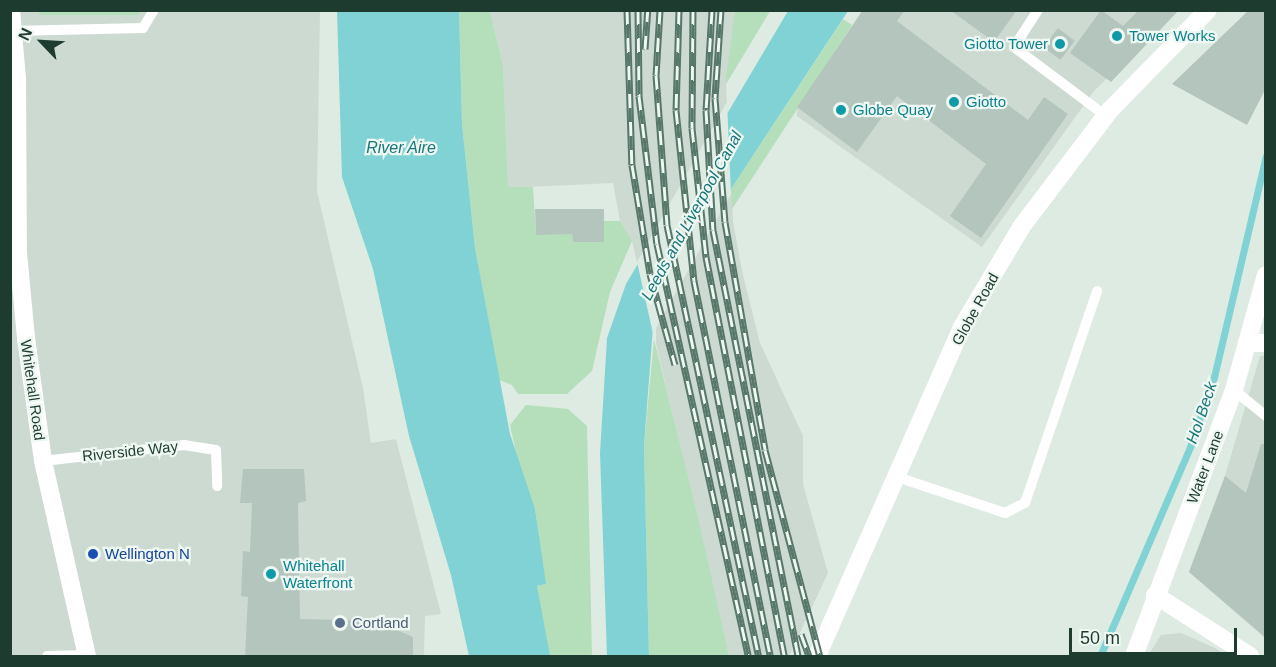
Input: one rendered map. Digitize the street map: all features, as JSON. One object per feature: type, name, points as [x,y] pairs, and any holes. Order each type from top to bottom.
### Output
[{"type":"street","name":"Whitehall Road","points":[[11,10],[18,253],[44,461],[87,656]]},
{"type":"street","name":"Globe Road","points":[[817,657],[962,327],[1022,226],[1106,116],[1208,10]]},
{"type":"street","name":"Water Lane","points":[[1134,657],[1234,390],[1266,275]]},
{"type":"street","points":[[1246,343],[1266,343]]},
{"type":"street","points":[[1155,596],[1250,657]]},
{"type":"lane","points":[[11,31],[143,28],[154,10]]},
{"type":"lane","points":[[1038,10],[1014,47],[1106,116]]},
{"type":"lane","points":[[897,477],[1005,513],[1025,503],[1096,291]]},
{"type":"lane","points":[[1234,390],[1266,416]]},
{"type":"lane","name":"Riverside Way","points":[[44,461],[183,445],[216,450],[217,486]]},
{"type":"lane","points":[[47,657],[87,656]]},
{"type":"shaded area","points":[[10,11],[320,11],[317,191],[363,388],[371,443],[396,439],[441,614],[425,616],[424,656],[11,656]]},
{"type":"shaded area","points":[[490,11],[770,11],[726,84],[733,221],[742,271],[760,343],[803,436],[803,484],[828,573],[789,656],[729,656],[632,241],[620,221],[613,183],[508,188],[503,66]]},
{"type":"shaded area","points":[[862,11],[1175,11],[1094,91],[982,247],[797,116],[797,107]]},
{"type":"shaded area","points":[[1260,356],[1265,356],[1265,638],[1189,572],[1225,476]]},
{"type":"shaded area","points":[[1181,633],[1227,656],[1148,656],[1161,635]]},
{"type":"green space","points":[[139,10],[139,15],[39,15],[39,11]]},
{"type":"green space","points":[[459,11],[490,11],[503,66],[508,187],[533,187],[536,234],[572,234],[573,242],[604,221],[620,221],[632,241],[610,292],[592,371],[567,394],[518,394],[512,385],[499,380],[475,248],[462,124]]},
{"type":"green space","points":[[735,11],[770,11],[726,84],[726,77]]},
{"type":"green space","points":[[843,19],[852,25],[732,209],[731,189]]},
{"type":"green space","points":[[654,339],[729,656],[649,656],[644,446]]},
{"type":"green space","points":[[526,405],[568,409],[587,426],[592,656],[548,655],[537,586],[545,584],[535,509],[523,485],[510,425]]},
{"type":"water","name":"River Aire","points":[[337,11],[459,11],[462,124],[475,248],[510,434],[535,509],[546,584],[537,586],[550,656],[469,656],[451,575],[409,436],[373,269],[342,177]]},
{"type":"water","name":"Leeds and Liverpool Canal","points":[[788,11],[848,11],[731,189],[653,327],[644,446],[649,656],[607,656],[600,453],[607,338],[626,284]]},
{"type":"pier","points":[[727,102],[731,194],[656,328],[656,347],[637,262]]},
{"type":"building","name":"Giotto","points":[[863,10],[905,10],[897,21],[1028,120],[1044,97],[1068,114],[981,238],[950,216],[986,164],[897,96],[857,152],[797,107]]},
{"type":"building","points":[[950,10],[1017,10],[994,42]]},
{"type":"building","name":"Tower Works","points":[[1101,10],[1123,26],[1139,10],[1179,10],[1111,82],[1070,53]]},
{"type":"building","points":[[1249,10],[1266,10],[1266,88],[1247,125],[1172,84]]},
{"type":"building","name":"Giotto Tower","points":[[1058,28],[1075,41],[1060,60],[1044,47]]},
{"type":"building","points":[[535,209],[604,209],[604,242],[573,242],[572,234],[536,235]]},
{"type":"building","points":[[1261,444],[1266,444],[1266,638],[1189,572],[1225,476],[1246,493]]},
{"type":"building","name":"Whitehall Waterfront","points":[[243,469],[304,469],[306,501],[298,503],[300,619],[376,621],[413,637],[413,657],[245,657],[248,597],[241,596],[243,551],[250,552],[252,503],[240,503]]},
{"type":"waterway","name":"Hol Beck","points":[[1100,656],[1190,447],[1214,377],[1266,156]]},
{"type":"railway","points":[[627,10],[632,165],[650,274],[675,365]]},
{"type":"railway","points":[[638,10],[639,96],[657,244],[748,656]]},
{"type":"railway","points":[[645,49],[648,10]]},
{"type":"railway","points":[[660,10],[656,75],[667,225],[759,656]]},
{"type":"railway","points":[[679,10],[676,110],[694,281],[770,656]]},
{"type":"railway","points":[[693,10],[692,128],[706,257],[784,656]]},
{"type":"railway","points":[[712,10],[706,110],[713,230],[798,656]]},
{"type":"railway","points":[[721,10],[715,98],[725,222],[765,450],[820,656]]},
{"type":"railway","points":[[801,634],[809,656]]},
{"type":"place","name":"Tower Works","points":[[1117,36]]},
{"type":"place","name":"Giotto Tower","points":[[1060,44]]},
{"type":"place","name":"Giotto","points":[[954,102]]},
{"type":"place","name":"Globe Quay","points":[[841,110]]},
{"type":"place","name":"Wellington N","points":[[93,554]]},
{"type":"place","name":"Whitehall Waterfront","points":[[271,574]]},
{"type":"place","name":"Cortland","points":[[340,623]]}]
